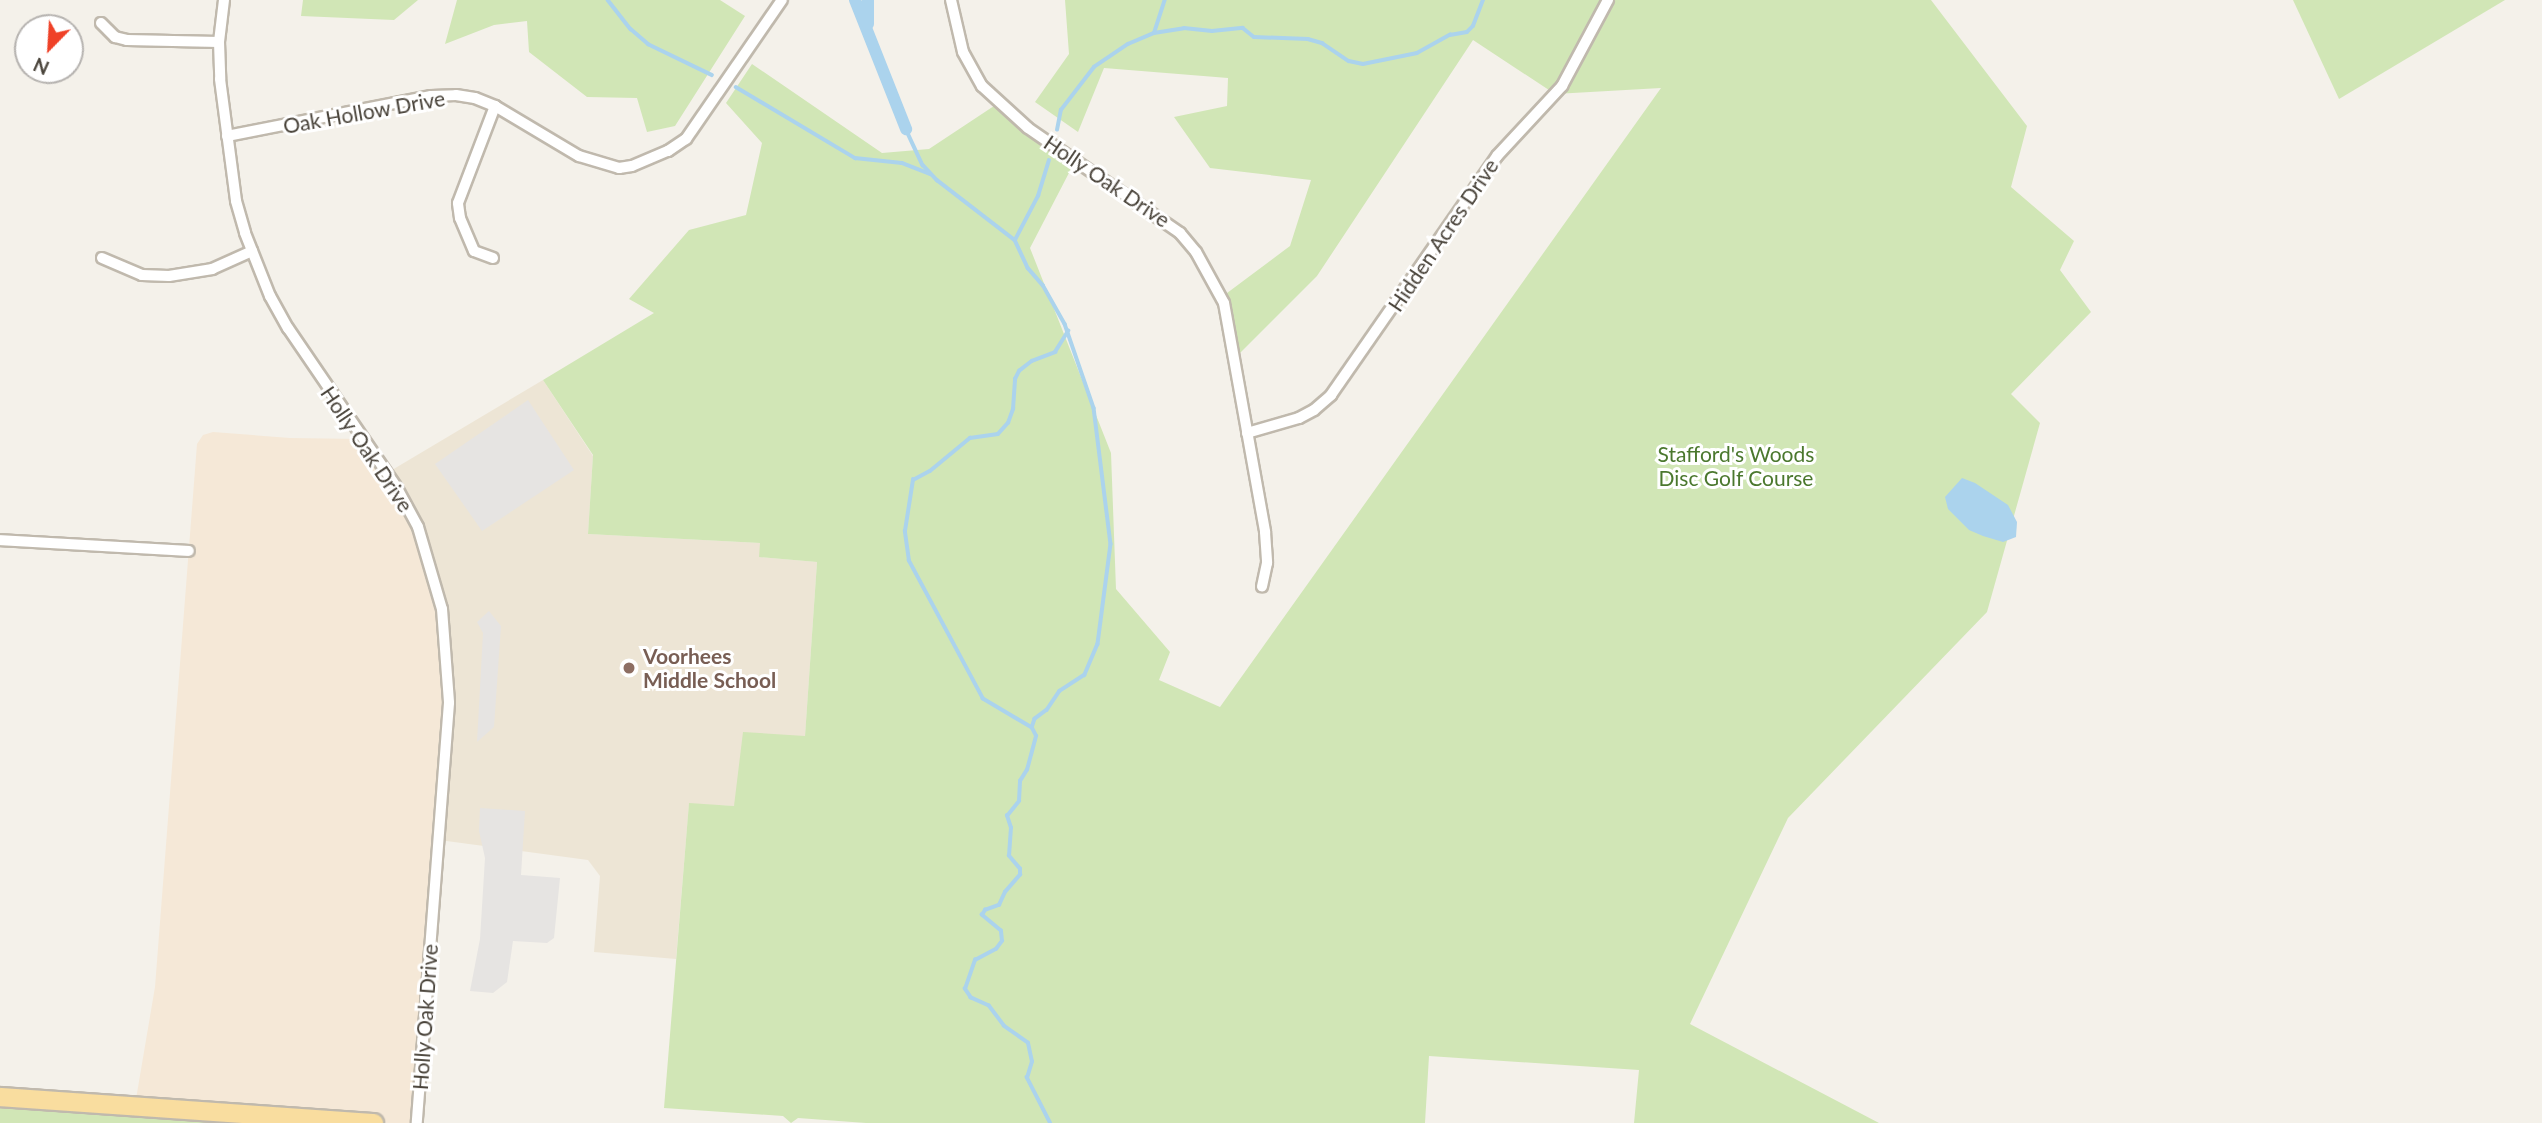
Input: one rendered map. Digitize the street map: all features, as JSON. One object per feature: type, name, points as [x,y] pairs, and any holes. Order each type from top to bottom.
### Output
[{"type":"main road","points":[[0,1097],[374,1123]]},
{"type":"street","name":"Holly Oak Drive","points":[[224,0],[219,42],[228,136],[236,201],[252,251],[288,328],[397,488],[418,527],[442,609],[449,703],[417,1123]]},
{"type":"street","name":"Oak Hollow Drive","points":[[228,136],[431,96],[475,98],[495,106],[579,156],[619,168],[649,161],[686,139],[700,123],[782,0]]},
{"type":"street","name":"Holly Oak Drive","points":[[951,0],[963,52],[982,86],[1028,128],[1167,221],[1196,252],[1224,303],[1265,532],[1267,564],[1262,586]]},
{"type":"street","name":"Hidden Acres Drive","points":[[1247,433],[1299,418],[1314,410],[1331,395],[1497,156],[1562,86],[1608,0]]},
{"type":"street","points":[[101,23],[115,37],[127,40],[219,42]]},
{"type":"street","points":[[493,258],[474,251],[460,218],[458,203],[495,106]]},
{"type":"street","points":[[102,258],[142,275],[169,276],[212,269],[252,251]]},
{"type":"street","points":[[0,540],[189,551]]},
{"type":"shaded area","name":"Voorhees Middle School","points":[[543,380],[593,456],[588,534],[760,543],[760,557],[817,562],[805,736],[734,806],[689,804],[676,959],[594,952],[600,876],[588,860],[439,840],[446,632],[418,527],[387,473]]},
{"type":"shaded area","points":[[528,400],[574,470],[482,531],[435,464]]},
{"type":"shaded area","points":[[213,432],[290,438],[362,439],[418,527],[448,658],[417,1123],[374,1123],[135,1105],[155,987],[197,444],[203,435]]},
{"type":"shaded area","points":[[489,611],[501,626],[494,727],[477,742],[483,633],[477,622]]},
{"type":"shaded area","points":[[480,808],[525,811],[521,875],[560,878],[554,938],[547,943],[513,941],[507,982],[493,993],[470,991],[480,939],[485,858],[479,831]]},
{"type":"green space","points":[[303,0],[418,0],[394,20],[301,16]]},
{"type":"green space","points":[[457,0],[720,0],[745,16],[675,126],[647,132],[637,98],[587,97],[529,52],[527,21],[494,25],[445,44]]},
{"type":"green space","name":"Stafford's Woods Disc Golf Course","points":[[1065,0],[1931,0],[2027,126],[2011,187],[2074,241],[2060,270],[2091,312],[2011,394],[2040,423],[1987,612],[1788,818],[1690,1024],[1879,1123],[1634,1123],[1639,1070],[1429,1056],[1425,1123],[866,1123],[798,1118],[791,1123],[783,1116],[664,1108],[689,803],[734,806],[743,732],[805,736],[817,562],[759,557],[760,543],[588,534],[593,455],[543,380],[654,313],[629,299],[689,230],[746,215],[762,143],[726,103],[752,64],[882,153],[929,149],[1000,102],[1071,169],[1030,248],[1111,453],[1116,589],[1170,652],[1159,680],[1220,707],[1661,88],[1555,94],[1473,40],[1317,276],[1236,357],[1219,299],[1290,246],[1311,180],[1210,168],[1174,117],[1227,106],[1228,78],[1104,68],[1078,132],[1035,102],[1069,54]]},
{"type":"green space","points":[[2293,0],[2505,0],[2339,99]]},
{"type":"green space","points":[[0,1097],[319,1123],[0,1123]]},
{"type":"water","points":[[1962,478],[1975,483],[2008,505],[2017,522],[2016,537],[2003,542],[1983,536],[1969,530],[1948,509],[1945,497]]},
{"type":"waterway","points":[[608,0],[631,29],[648,44],[712,75]]},
{"type":"waterway","points":[[855,0],[906,129]]},
{"type":"waterway","points":[[868,0],[868,24]]},
{"type":"waterway","points":[[1154,33],[1165,0]]},
{"type":"waterway","points":[[1057,130],[1061,110],[1094,67],[1128,44],[1154,33],[1184,28],[1212,31],[1243,28],[1254,37],[1308,39],[1322,43],[1349,61],[1363,64],[1417,53],[1450,35],[1467,32],[1473,26],[1483,0]]},
{"type":"waterway","points":[[736,87],[855,158],[902,163],[931,174]]},
{"type":"waterway","points":[[906,129],[923,165],[937,180],[1015,240],[1028,268],[1043,285],[1065,324],[1094,408],[1111,544],[1098,644],[1085,675],[1060,691],[1047,710],[1035,719],[1032,728]]},
{"type":"waterway","points":[[1015,240],[1038,196],[1049,161]]},
{"type":"waterway","points":[[1050,1123],[1027,1078],[1032,1062],[1028,1043],[1004,1026],[989,1006],[971,998],[965,989],[975,960],[996,949],[1002,941],[1001,931],[982,915],[985,910],[999,905],[1005,892],[1020,875],[1020,869],[1009,856],[1011,828],[1007,816],[1019,801],[1020,781],[1027,770],[1036,736],[1032,728],[983,699],[909,561],[905,531],[913,480],[930,471],[970,438],[998,434],[1008,423],[1013,409],[1015,379],[1019,371],[1032,361],[1055,352],[1068,331]]},
{"type":"place","name":"Voorhees Middle School","points":[[629,668]]}]
